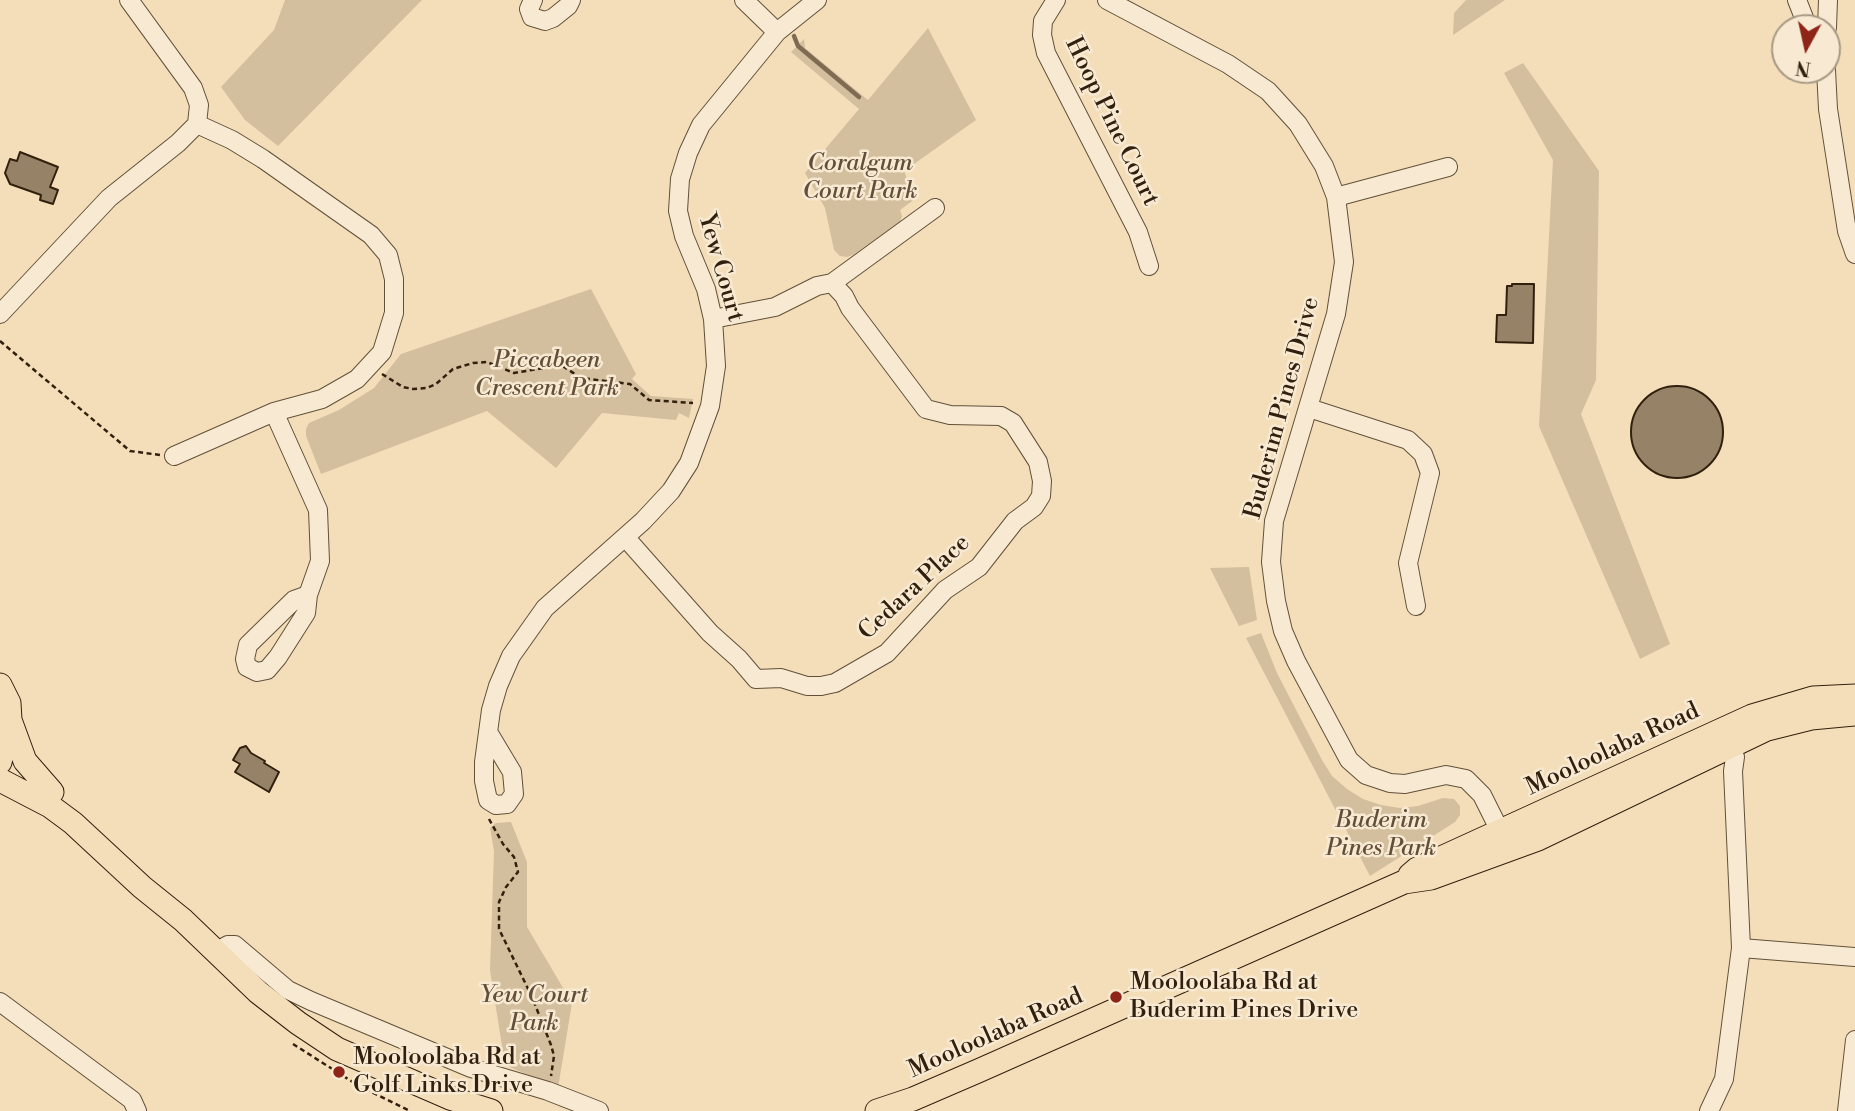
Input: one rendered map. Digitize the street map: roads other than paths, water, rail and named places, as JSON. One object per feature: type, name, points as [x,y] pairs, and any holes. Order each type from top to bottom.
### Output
[{"type":"main road","points":[[0,685],[9,703],[10,719],[25,761],[52,792]]},
{"type":"main road","name":"Mooloolaba Road","points":[[877,1111],[978,1071],[1404,882],[1417,869],[1505,841],[1649,762],[1723,729],[1781,706],[1813,698],[1855,696]]},
{"type":"main road","name":"Mooloolaba Road","points":[[1505,841],[1538,839],[1767,729],[1811,718],[1855,714]]},
{"type":"main road","points":[[10,719],[0,764],[52,792],[98,826],[183,920]]},
{"type":"main road","points":[[1649,762],[1664,763],[1711,742],[1731,746]]},
{"type":"main road","points":[[0,780],[50,806],[73,823],[142,887],[183,920],[258,992],[298,1023],[337,1049],[450,1098],[491,1111]]},
{"type":"street","points":[[533,0],[529,9],[532,17],[545,21],[568,6],[571,0]]},
{"type":"street","points":[[744,0],[777,32]]},
{"type":"street","name":"Yew Court","points":[[488,732],[491,710],[503,673],[527,631],[556,598],[658,505],[678,481],[702,433],[710,406],[716,366],[713,319],[706,289],[681,223],[678,195],[683,166],[701,125],[777,32],[817,0]]},
{"type":"street","name":"Hoop Pine Court","points":[[1056,0],[1044,21],[1042,36],[1046,53],[1138,232],[1149,266]]},
{"type":"street","name":"Buderim Pines Drive","points":[[1107,0],[1228,64],[1268,91],[1298,124],[1324,166],[1336,197],[1344,262],[1336,314],[1274,521],[1271,562],[1283,631],[1349,760],[1366,775],[1390,783],[1405,784],[1446,775],[1466,779],[1482,795],[1505,841]]},
{"type":"street","points":[[0,314],[109,198],[178,143],[197,124],[200,105],[193,88],[130,1]]},
{"type":"street","points":[[1827,84],[1828,109],[1847,231],[1855,254]]},
{"type":"street","points":[[174,456],[274,412],[322,399],[357,379],[382,352],[394,313],[394,279],[387,255],[371,235],[263,159],[232,140],[197,124]]},
{"type":"street","points":[[1336,197],[1448,167]]},
{"type":"street","points":[[713,319],[775,307],[817,286],[832,283],[935,208]]},
{"type":"street","name":"Cedara Place","points":[[625,537],[710,633],[756,679],[781,678],[807,686],[821,686],[835,683],[887,653],[945,590],[979,567],[1015,521],[1034,507],[1041,496],[1042,481],[1038,462],[1013,423],[1001,416],[950,415],[926,409],[832,283]]},
{"type":"street","points":[[1309,408],[1408,440],[1423,454],[1430,473],[1408,564],[1416,606]]},
{"type":"street","points":[[274,412],[318,510],[320,561],[308,596]]},
{"type":"street","points":[[1709,1111],[1724,1079],[1741,948],[1732,771],[1735,757],[1731,746]]},
{"type":"street","points":[[1706,757],[1719,761],[1732,771]]},
{"type":"street","points":[[216,952],[228,945],[235,945],[288,990],[311,1001],[471,1068],[548,1091],[599,1111]]},
{"type":"street","points":[[1741,948],[1855,957]]},
{"type":"street","points":[[0,1002],[132,1100],[137,1111]]},
{"type":"street","points":[[1846,1111],[1855,1040]]},
{"type":"waterway","points":[[794,36],[798,46],[859,97]]},
{"type":"place","name":"Mooloolaba Rd at Buderim Pines Drive","points":[[1116,997]]},
{"type":"place","name":"Mooloolaba Rd at Golf Links Drive","points":[[339,1072]]},
{"type":"park label","name":"Coralgum Court Park","points":[[860,178]]},
{"type":"park label","name":"Piccabeen Crescent Park","points":[[547,375]]},
{"type":"park label","name":"Buderim Pines Park","points":[[1381,835]]},
{"type":"park label","name":"Yew Court Park","points":[[534,1010]]}]
